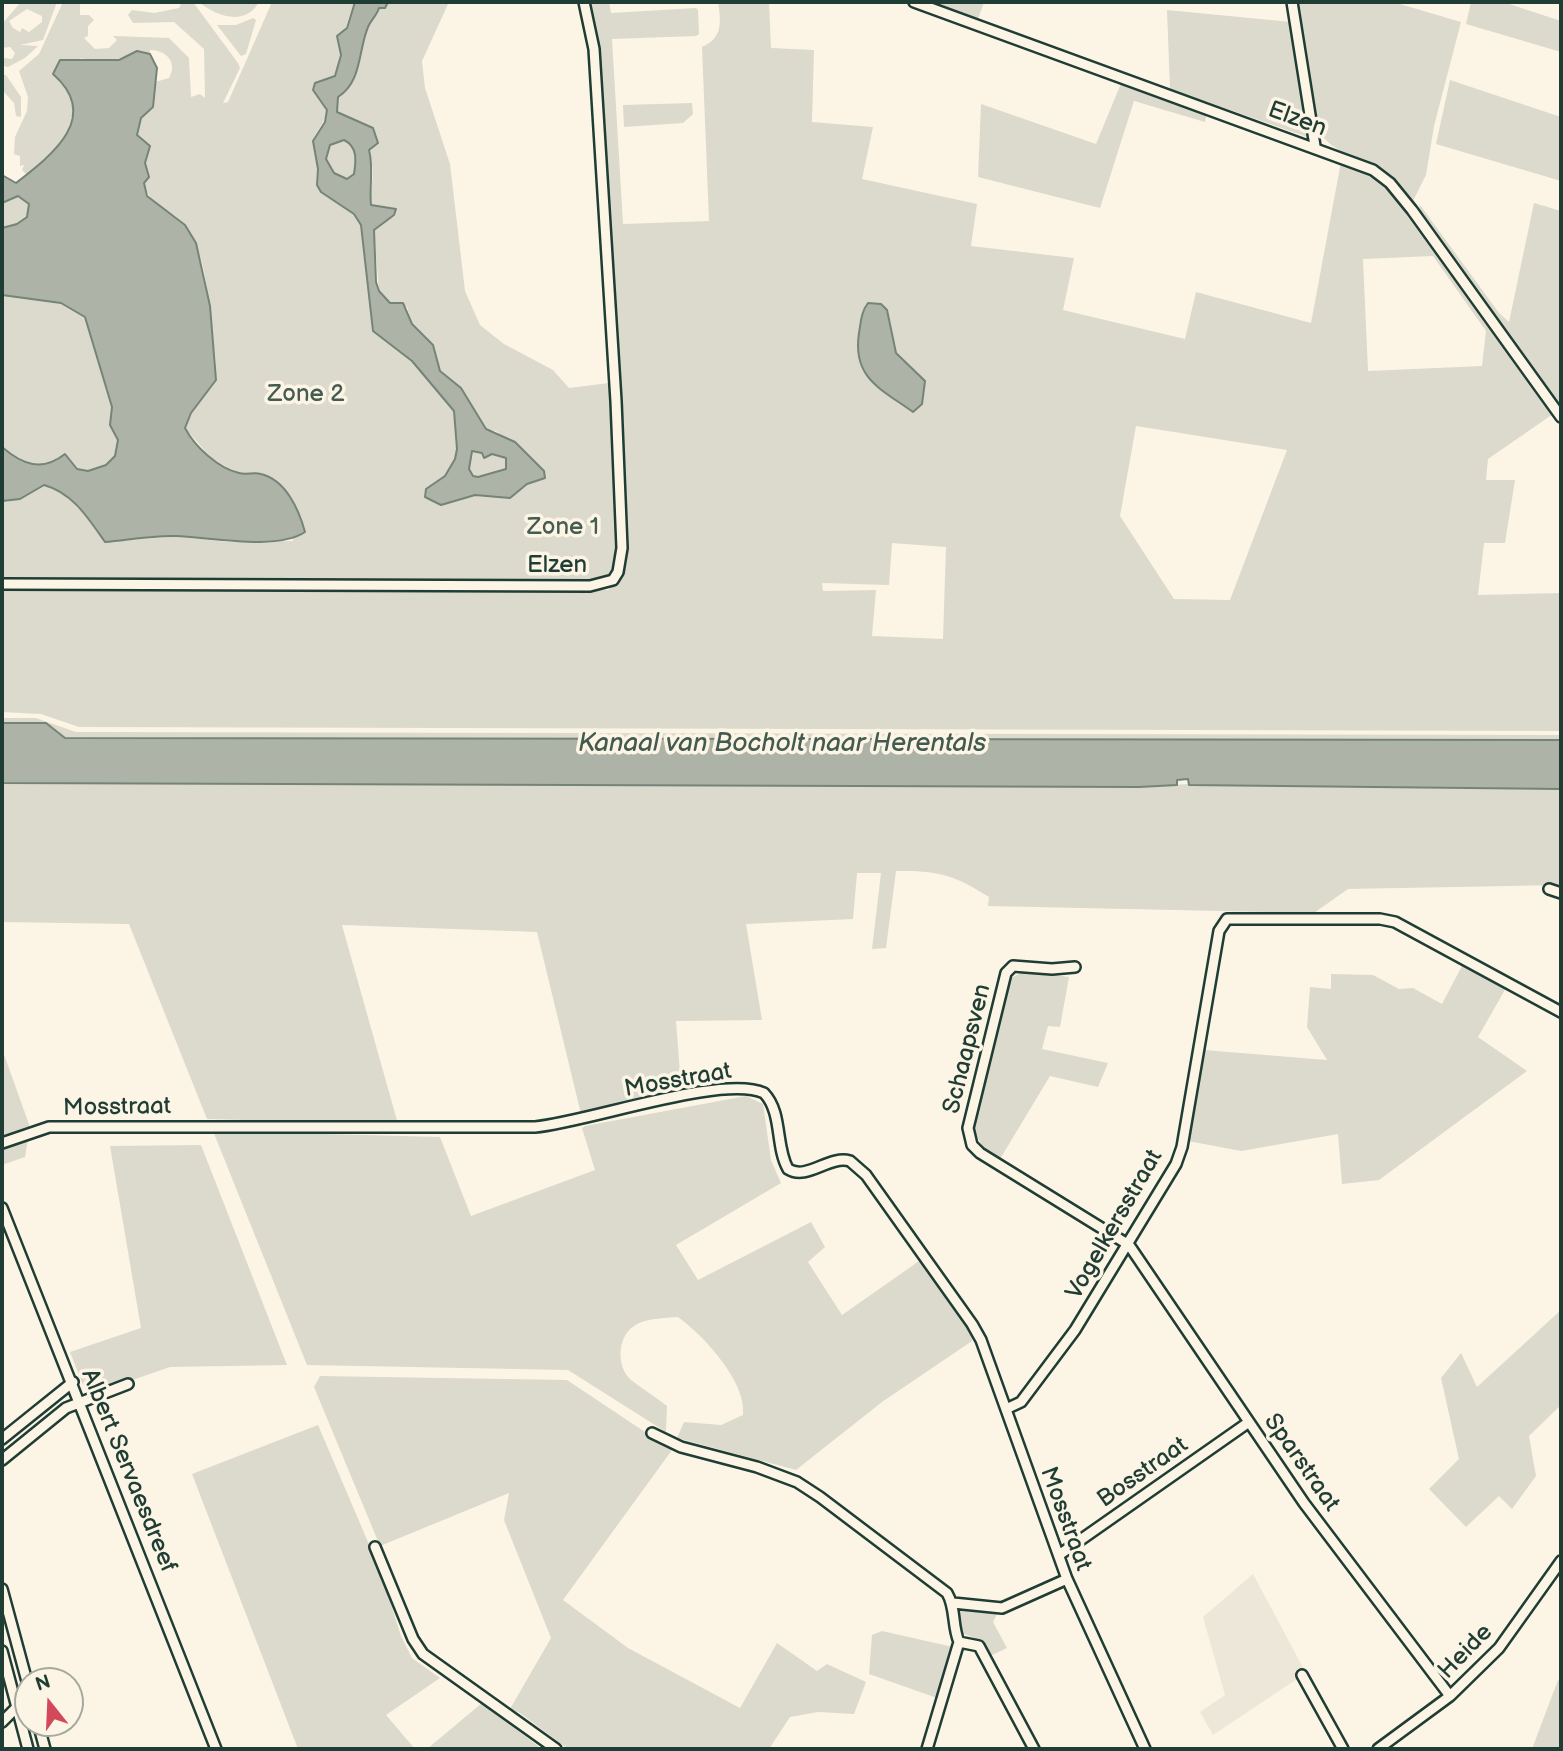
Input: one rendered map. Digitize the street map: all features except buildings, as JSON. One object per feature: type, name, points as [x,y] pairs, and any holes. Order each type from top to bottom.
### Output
[{"type":"street","name":"Elzen","points":[[2,584],[590,586],[612,580],[618,572],[622,548],[616,401],[594,49],[584,2]]},
{"type":"street","name":"Elzen","points":[[915,2],[1364,165],[1395,189],[1561,417]]},
{"type":"street","points":[[1292,2],[1315,146]]},
{"type":"street","points":[[1549,889],[1561,893]]},
{"type":"street","name":"Vogelkersstraat","points":[[1006,1409],[1021,1402],[1075,1330],[1169,1179],[1182,1147],[1219,931],[1227,919],[1380,919],[1395,922],[1561,1012]]},
{"type":"street","name":"Schaapsven","points":[[1075,967],[1052,969],[1013,966],[1006,973],[969,1134],[972,1145],[980,1153],[1129,1245]]},
{"type":"street","name":"Mosstraat","points":[[2,1143],[49,1127],[536,1127],[572,1122],[688,1094],[756,1089],[772,1103],[788,1169],[803,1172],[843,1158],[850,1161],[866,1175],[972,1324],[1006,1409],[1066,1579],[1145,1749]]},
{"type":"street","name":"Albert Servaesdreef","points":[[2,1210],[5,1226],[73,1382],[216,1749]]},
{"type":"street","name":"Sparstraat","points":[[1129,1245],[1304,1503],[1450,1696]]},
{"type":"street","points":[[2,1439],[73,1382]]},
{"type":"street","points":[[2,1460],[66,1408],[128,1384]]},
{"type":"street","name":"Bosstraat","points":[[1059,1555],[1250,1422]]},
{"type":"street","points":[[652,1433],[681,1447],[757,1467],[806,1488],[947,1594],[953,1604],[954,1627],[959,1642],[927,1749]]},
{"type":"street","points":[[375,1547],[413,1639],[423,1654],[556,1749]]},
{"type":"street","name":"Heide","points":[[1378,1749],[1450,1696],[1499,1648],[1561,1560]]},
{"type":"street","points":[[953,1604],[965,1602],[1002,1608],[1066,1579]]},
{"type":"street","points":[[2,1589],[23,1667]]},
{"type":"street","points":[[959,1642],[979,1646],[1034,1749]]},
{"type":"street","points":[[2,1650],[14,1696]]},
{"type":"street","points":[[1302,1675],[1343,1749]]},
{"type":"shaded area","points":[[1253,1574],[1306,1673],[1213,1735],[1200,1712],[1225,1695],[1203,1617]]},
{"type":"green space","points":[[21,2],[57,2],[43,40],[20,45],[38,46],[25,58],[8,67],[4,66],[4,58],[12,59],[15,53],[10,47],[2,48],[2,24]],"holes":[[[27,9],[42,16],[42,22],[29,32],[22,28],[20,32],[13,28],[9,21]]]},
{"type":"green space","points":[[63,2],[80,2],[80,15],[89,15],[94,20],[88,26],[88,36],[84,38],[95,49],[109,48],[117,40],[113,36],[169,38],[189,58],[191,97],[200,94],[205,98],[204,49],[174,22],[133,23],[128,15],[132,10],[154,13],[179,8],[182,2],[193,2],[240,68],[223,103],[228,102],[272,2],[355,2],[345,29],[335,76],[322,81],[319,101],[325,104],[326,115],[313,141],[321,192],[354,214],[361,225],[373,331],[412,361],[454,411],[457,449],[455,459],[445,476],[426,489],[425,497],[440,505],[475,495],[510,498],[534,480],[538,465],[496,431],[486,430],[461,388],[440,370],[433,345],[412,324],[407,307],[390,303],[379,291],[374,230],[394,216],[395,209],[371,205],[373,173],[370,156],[356,132],[337,113],[338,97],[354,76],[368,28],[379,8],[385,8],[388,2],[449,2],[422,61],[425,88],[450,164],[465,291],[480,325],[504,344],[553,370],[569,388],[609,383],[617,551],[615,569],[607,579],[2,579],[2,501],[20,499],[44,485],[72,501],[105,542],[176,536],[227,542],[293,541],[292,498],[273,480],[261,474],[238,473],[211,458],[185,428],[209,384],[215,365],[203,265],[187,228],[157,205],[147,192],[144,183],[149,177],[145,163],[150,146],[137,135],[141,117],[153,107],[155,82],[169,78],[172,67],[169,58],[161,52],[150,50],[150,54],[137,51],[109,61],[81,58],[69,88],[75,108],[64,140],[27,175],[22,170],[24,165],[20,166],[20,156],[14,154],[15,137],[27,111],[28,97],[19,71],[39,54]]},
{"type":"green space","points":[[199,2],[259,2],[246,15],[230,17]]},
{"type":"green space","points":[[589,2],[609,2],[611,13],[698,10],[699,34],[696,36],[612,39],[623,224],[709,221],[702,47],[714,39],[719,29],[718,2],[769,2],[771,48],[814,50],[812,122],[873,127],[862,179],[977,204],[971,246],[1074,258],[1063,310],[1185,339],[1196,292],[1311,323],[1341,162],[1357,167],[1389,187],[1553,414],[1488,459],[1486,480],[1515,480],[1505,543],[1484,543],[1478,595],[1561,593],[1561,731],[79,727],[41,714],[2,712],[2,588],[608,590],[619,579],[624,572],[627,557],[619,360],[598,38]],"holes":[[[1433,256],[1486,331],[1482,366],[1368,371],[1363,259]],[[1136,426],[1287,450],[1230,600],[1174,599],[1120,516]],[[892,543],[946,547],[943,639],[872,636],[876,590],[823,591],[822,583],[889,585]]]},
{"type":"green space","points":[[932,2],[984,2],[978,19]]},
{"type":"green space","points":[[1296,2],[1393,2],[1461,22],[1434,126],[1426,175],[1412,203],[1382,171],[1334,147],[1315,123]]},
{"type":"green space","points":[[1471,2],[1503,2],[1561,21],[1561,52],[1466,24]]},
{"type":"green space","points":[[1167,10],[1291,22],[1313,139],[1170,89]]},
{"type":"green space","points":[[253,18],[256,20],[246,54],[241,56],[217,25],[236,25]]},
{"type":"green space","points":[[2,75],[6,75],[21,97],[21,117],[16,116],[14,103],[3,91]]},
{"type":"green space","points":[[1450,80],[1561,117],[1561,181],[1436,144]]},
{"type":"green space","points":[[1122,81],[1207,112],[1205,122],[1134,101],[1100,208],[978,177],[981,104],[1096,144]]},
{"type":"green space","points":[[692,103],[693,114],[683,123],[624,127],[623,105]]},
{"type":"green space","points":[[344,140],[352,146],[355,154],[354,174],[347,179],[334,173],[326,159],[330,144]]},
{"type":"green space","points":[[18,196],[29,204],[28,216],[17,224],[2,228],[2,203]]},
{"type":"green space","points":[[1534,203],[1561,211],[1561,410],[1418,210],[1420,205],[1499,313],[1509,322]]},
{"type":"green space","points":[[2,295],[61,303],[85,317],[112,407],[110,425],[118,440],[115,456],[106,465],[88,471],[26,462],[2,447]]},
{"type":"green space","points":[[472,451],[507,458],[506,469],[473,476],[469,469]]},
{"type":"green space","points":[[2,718],[36,718],[76,732],[1561,735],[1561,740],[65,738],[45,723],[2,723]]},
{"type":"green space","points":[[2,783],[1139,787],[1189,784],[1561,789],[1561,885],[1348,889],[1314,913],[988,906],[989,897],[945,875],[896,871],[886,948],[872,949],[881,873],[857,873],[853,919],[746,924],[762,1020],[676,1021],[681,1086],[581,1114],[537,932],[342,925],[398,1124],[207,1119],[129,924],[2,922]]},
{"type":"green space","points":[[1463,964],[1506,988],[1478,1037],[1527,1071],[1379,1180],[1342,1184],[1338,1134],[1241,1151],[1188,1141],[1204,1050],[1327,1060],[1307,1027],[1310,987],[1331,989],[1331,974],[1373,975],[1399,989],[1413,988],[1442,1004]]},
{"type":"green space","points":[[1025,971],[1069,977],[1060,1027],[1048,1026],[1042,1049],[1108,1063],[1098,1087],[1050,1076],[1000,1159],[983,1147],[974,1131],[1007,987],[1011,978]]},
{"type":"green space","points":[[2,1049],[30,1127],[25,1157],[2,1165]]},
{"type":"green space","points":[[746,1096],[763,1104],[771,1160],[781,1183],[676,1245],[698,1280],[811,1222],[825,1247],[808,1262],[842,1315],[922,1259],[971,1331],[972,1341],[882,1402],[796,1470],[677,1438],[684,1422],[721,1425],[743,1415],[738,1388],[731,1374],[711,1347],[678,1317],[649,1320],[634,1326],[624,1337],[620,1352],[623,1368],[631,1380],[667,1406],[666,1432],[568,1370],[307,1365],[213,1131],[440,1137],[471,1216],[595,1170],[582,1128],[585,1126]]},
{"type":"green space","points":[[201,1145],[287,1365],[170,1367],[92,1394],[83,1385],[70,1352],[141,1328],[110,1146]]},
{"type":"green space","points":[[1561,1310],[1561,1405],[1529,1436],[1536,1476],[1512,1509],[1499,1496],[1466,1527],[1429,1489],[1459,1459],[1441,1378],[1461,1353],[1477,1387]]},
{"type":"green space","points":[[320,1376],[567,1380],[672,1450],[563,1600],[628,1648],[740,1708],[777,1643],[817,1671],[827,1664],[866,1682],[854,1714],[818,1712],[790,1717],[769,1749],[568,1749],[520,1713],[510,1709],[551,1638],[504,1520],[509,1493],[380,1546],[314,1387]]},
{"type":"green space","points":[[318,1425],[380,1570],[401,1636],[412,1658],[440,1678],[386,1715],[415,1749],[298,1749],[192,1474]]},
{"type":"green space","points":[[961,1606],[997,1614],[993,1622],[1007,1648],[990,1656],[980,1640],[959,1632],[956,1610]]},
{"type":"green space","points":[[882,1631],[953,1647],[937,1698],[869,1674],[872,1635]]},
{"type":"green space","points":[[1558,1680],[1561,1681],[1561,1749],[1532,1749]]},
{"type":"green space","points":[[482,1703],[542,1749],[427,1749]]},
{"type":"water","points":[[355,2],[388,2],[385,8],[379,8],[368,27],[355,75],[346,91],[338,97],[337,112],[373,128],[378,143],[369,150],[371,205],[396,209],[394,215],[374,230],[376,282],[379,291],[390,303],[403,303],[412,324],[433,345],[440,371],[461,388],[486,429],[515,442],[544,471],[545,478],[527,484],[510,498],[475,495],[441,505],[425,497],[426,489],[445,476],[455,459],[457,449],[454,411],[412,361],[373,331],[361,225],[354,214],[321,192],[317,185],[318,169],[313,141],[325,122],[327,110],[313,90],[315,83],[335,76],[341,55],[337,36],[347,28]],"holes":[[[344,140],[352,146],[355,159],[354,174],[347,179],[334,173],[326,159],[330,145]],[[472,451],[482,453],[484,458],[492,454],[506,458],[506,469],[473,476],[469,469]]]},
{"type":"water","points":[[137,51],[150,54],[157,68],[153,107],[141,118],[137,135],[150,146],[145,163],[149,177],[144,183],[147,196],[185,225],[196,243],[210,306],[216,380],[191,413],[185,428],[201,449],[223,467],[242,474],[261,474],[278,482],[295,506],[305,532],[293,538],[261,542],[167,536],[105,542],[72,500],[44,485],[20,499],[2,501],[2,447],[17,458],[33,464],[48,463],[65,454],[77,469],[88,471],[106,465],[115,456],[118,440],[110,425],[112,407],[85,317],[61,303],[2,295],[2,228],[17,224],[27,217],[29,204],[18,196],[2,203],[2,175],[16,183],[44,160],[66,134],[72,120],[73,105],[67,90],[53,74],[60,60],[119,60]]},
{"type":"water","points":[[868,303],[881,304],[887,310],[896,353],[925,381],[922,404],[913,412],[871,381],[860,361],[859,333]]},
{"type":"water","name":"Kanaal van Bocholt naar Herentals","points":[[2,723],[46,723],[65,738],[1561,740],[1561,789],[1189,785],[1188,779],[1177,780],[1177,785],[1139,787],[2,783]]},
{"type":"park label","name":"Zone 2","points":[[306,395]]},
{"type":"park label","name":"Zone 1","points":[[563,528]]}]
